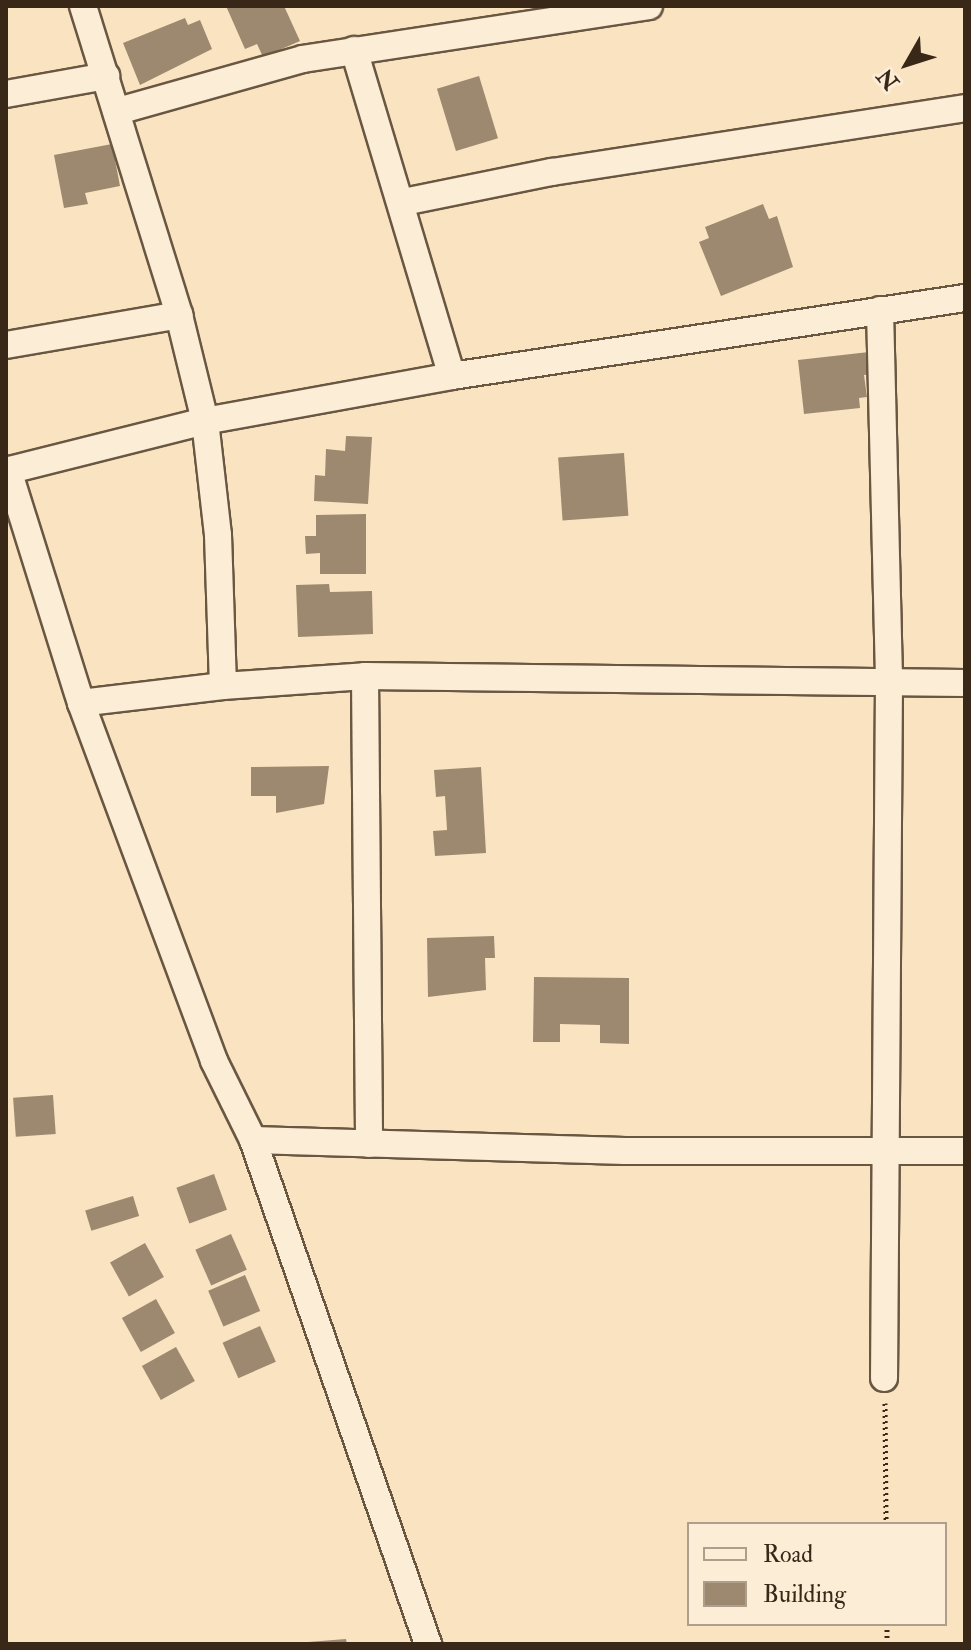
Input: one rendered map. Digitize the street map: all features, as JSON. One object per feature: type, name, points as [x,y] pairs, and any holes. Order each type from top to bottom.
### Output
[{"type":"street","points":[[83,6],[179,315],[205,421],[218,535],[223,686]]},
{"type":"street","points":[[118,111],[354,50],[649,6]]},
{"type":"street","points":[[354,50],[404,202],[452,376]]},
{"type":"street","points":[[6,94],[106,76]]},
{"type":"street","points":[[404,202],[567,169],[965,108]]},
{"type":"street","points":[[428,1644],[253,1140],[214,1061],[81,703],[18,555],[7,471],[205,421],[452,376],[965,298]]},
{"type":"street","points":[[880,310],[889,683],[884,1378]]},
{"type":"street","points":[[6,345],[179,315]]},
{"type":"street","points":[[365,676],[369,1144]]},
{"type":"street","points":[[81,703],[223,686],[365,676],[965,683]]},
{"type":"street","points":[[253,1140],[965,1151]]},
{"type":"path","points":[[884,1378],[886,1522]]},
{"type":"building","points":[[226,6],[284,6],[300,41],[263,57],[257,44],[245,49]]},
{"type":"building","points":[[185,18],[188,25],[200,20],[212,49],[140,85],[123,43]]},
{"type":"building","points":[[479,76],[498,138],[456,151],[437,89]]},
{"type":"building","points":[[112,144],[120,186],[85,193],[88,204],[64,208],[54,155]]},
{"type":"building","points":[[763,204],[769,219],[777,216],[793,267],[721,296],[699,242],[709,238],[705,227]]},
{"type":"building","points":[[869,352],[871,374],[864,375],[867,397],[859,398],[860,408],[804,414],[798,360]]},
{"type":"building","points":[[346,436],[372,437],[368,504],[314,501],[315,475],[325,476],[326,449],[345,451]]},
{"type":"building","points":[[624,453],[628,516],[563,520],[558,458]]},
{"type":"building","points":[[366,514],[366,574],[320,574],[320,553],[306,554],[305,536],[316,536],[316,515]]},
{"type":"building","points":[[329,584],[330,592],[372,591],[373,634],[298,637],[296,585]]},
{"type":"building","points":[[329,766],[324,804],[276,813],[276,796],[251,796],[251,767]]},
{"type":"building","points":[[481,767],[486,853],[435,856],[433,831],[447,830],[445,796],[436,797],[434,770]]},
{"type":"building","points":[[494,936],[495,958],[485,958],[486,990],[428,997],[427,938]]},
{"type":"building","points":[[534,977],[629,978],[629,1044],[600,1043],[600,1025],[560,1024],[560,1042],[533,1042]]},
{"type":"building","points":[[53,1095],[56,1134],[16,1137],[13,1098]]},
{"type":"building","points":[[214,1174],[227,1210],[189,1223],[176,1188]]},
{"type":"building","points":[[133,1196],[139,1216],[91,1231],[85,1211]]},
{"type":"building","points":[[231,1234],[247,1270],[211,1285],[195,1250]]},
{"type":"building","points":[[145,1243],[164,1277],[129,1297],[110,1262]]},
{"type":"building","points":[[245,1275],[260,1311],[223,1327],[208,1291]]},
{"type":"building","points":[[156,1299],[175,1333],[141,1352],[122,1318]]},
{"type":"building","points":[[260,1326],[276,1362],[238,1378],[223,1343]]},
{"type":"building","points":[[176,1347],[195,1381],[161,1400],[142,1366]]},
{"type":"building","points":[[346,1639],[347,1644],[308,1642]]}]
